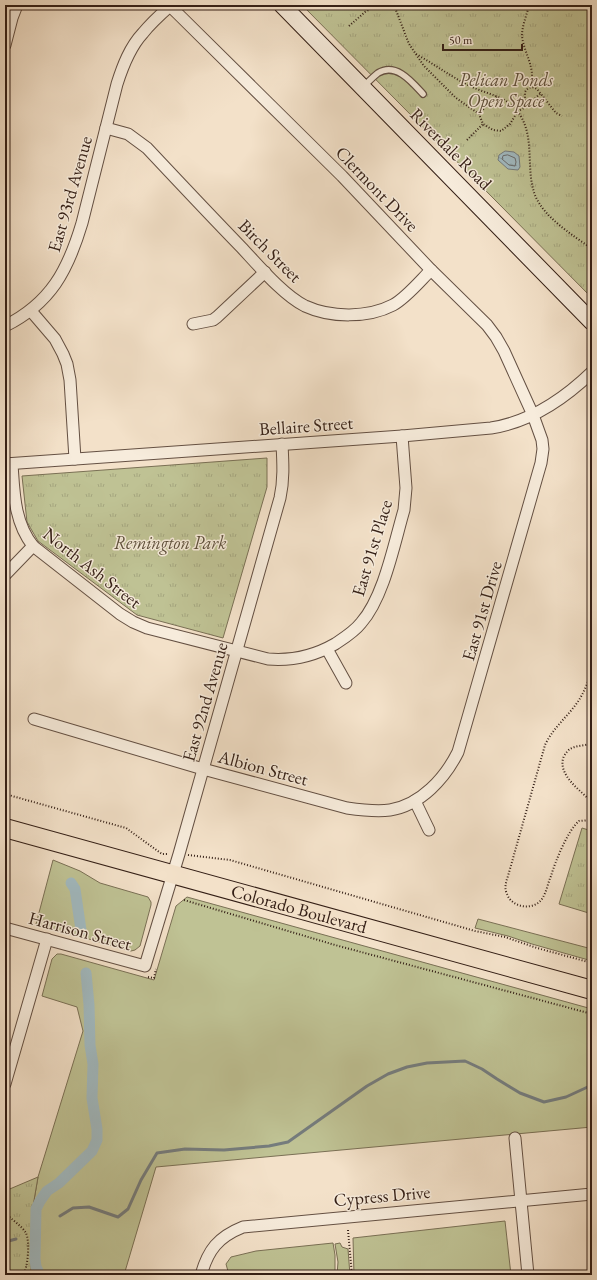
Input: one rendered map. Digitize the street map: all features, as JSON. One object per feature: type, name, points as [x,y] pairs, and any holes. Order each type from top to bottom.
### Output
[{"type":"main road","name":"Colorado Boulevard","points":[[5,828],[592,990]]},
{"type":"street","points":[[5,45],[17,5]]},
{"type":"street","name":"East 93rd Avenue","points":[[5,326],[31,311],[60,279],[71,257],[82,223],[117,84],[128,56],[143,32],[170,5]]},
{"type":"street","name":"Clermont Drive","points":[[170,5],[342,176],[431,270],[487,325],[504,351],[533,415]]},
{"type":"street","name":"Riverdale Road","points":[[282,5],[592,322]]},
{"type":"street","name":"Birch Street","points":[[106,128],[128,134],[147,148],[264,272],[292,297],[304,305],[325,312],[352,314],[380,310],[395,304],[431,270]]},
{"type":"street","points":[[193,324],[217,318],[264,272]]},
{"type":"street","points":[[31,311],[55,339],[64,354],[67,364],[70,380],[75,458]]},
{"type":"street","name":"Bellaire Street","points":[[8,464],[75,458],[402,436],[505,426],[533,415],[567,394],[592,372]]},
{"type":"street","name":"East 91st Drive","points":[[415,801],[448,771],[458,752],[462,740],[541,462],[543,449],[542,440],[533,415]]},
{"type":"street","name":"East 91st Place","points":[[326,649],[344,638],[362,623],[368,615],[382,586],[404,510],[406,497],[402,436]]},
{"type":"street","name":"East 92nd Avenue","points":[[145,966],[173,874],[280,498],[283,473],[282,444]]},
{"type":"street","name":"North Ash Street","points":[[8,464],[19,521],[24,534],[33,546],[133,622],[146,628],[268,660],[285,660],[303,657],[326,649]]},
{"type":"street","points":[[5,574],[33,546]]},
{"type":"street","points":[[326,649],[346,683]]},
{"type":"street","name":"Albion Street","points":[[34,719],[203,769],[347,808],[361,810],[391,810],[415,801]]},
{"type":"street","points":[[415,801],[429,830]]},
{"type":"street","name":"Harrison Street","points":[[5,928],[145,966]]},
{"type":"street","points":[[5,1084],[9,1053],[47,939]]},
{"type":"street","points":[[515,1138],[528,1275]]},
{"type":"street","name":"Cypress Drive","points":[[201,1275],[205,1261],[215,1246],[227,1235],[243,1227],[592,1194]]},
{"type":"lane","points":[[362,87],[379,73],[388,70],[396,71],[408,78],[423,94]]},
{"type":"path","points":[[349,26],[365,12],[377,5]]},
{"type":"path","points":[[394,5],[404,32],[416,54],[428,71],[456,98],[479,114],[483,124],[494,130],[501,130],[512,122],[518,111],[524,108],[525,105],[530,103],[541,93]]},
{"type":"path","points":[[525,105],[525,92],[530,87],[533,78],[522,35],[529,5]]},
{"type":"path","points":[[416,54],[475,89],[506,101],[518,111],[526,126],[533,185],[539,203],[544,211],[592,249]]},
{"type":"path","points":[[530,87],[535,88],[541,93],[556,113],[562,116]]},
{"type":"path","points":[[479,114],[497,97]]},
{"type":"path","points":[[467,140],[483,124]]},
{"type":"path","points":[[592,671],[578,702],[554,731],[545,745],[508,876],[506,887],[508,897],[516,903],[526,907],[533,906],[540,901],[572,828],[579,821],[592,820]]},
{"type":"path","points":[[592,744],[569,749],[562,762],[563,769],[567,776],[592,802]]},
{"type":"path","points":[[5,794],[126,828],[162,854]]},
{"type":"path","points":[[194,855],[198,857],[230,860],[592,963]]},
{"type":"path","points":[[184,900],[335,945],[592,1014]]},
{"type":"path","points":[[5,1213],[26,1233],[28,1252],[26,1271],[23,1275]]},
{"type":"path","points":[[348,1230],[352,1275]]},
{"type":"green space","name":"Pelican Ponds Open Space","points":[[302,5],[592,5],[592,298]]},
{"type":"green space","name":"Remington Park","points":[[267,458],[267,487],[223,638],[137,615],[38,541],[27,522],[22,476]]},
{"type":"green space","points":[[582,828],[592,831],[592,914],[559,904]]},
{"type":"green space","points":[[53,860],[80,871],[100,883],[148,897],[151,905],[140,946],[131,951],[36,924]]},
{"type":"green space","points":[[187,897],[592,1009],[592,1127],[156,1167],[124,1275],[31,1275],[32,1212],[38,1177],[83,1031],[77,1007],[42,996],[52,959],[57,954],[61,954],[154,980],[176,906]]},
{"type":"green space","points":[[478,919],[592,949],[592,961],[508,936],[475,928]]},
{"type":"green space","points":[[38,1177],[32,1212],[31,1275],[5,1275],[5,1191]]},
{"type":"green space","points":[[505,1221],[511,1275],[354,1275],[353,1238]]},
{"type":"green space","points":[[333,1243],[335,1255],[335,1275],[229,1275],[226,1264],[231,1257],[256,1251]]},
{"type":"green space","points":[[340,1243],[342,1247],[348,1249],[350,1275],[337,1275],[338,1262],[335,1244]]},
{"type":"water","points":[[505,151],[514,152],[519,156],[520,167],[518,170],[508,169],[498,160],[499,155]]},
{"type":"waterway","points":[[71,883],[75,889],[81,930]]},
{"type":"waterway","points":[[40,1275],[36,1267],[35,1259],[36,1209],[47,1191],[59,1183],[92,1151],[97,1140],[97,1129],[92,1098],[93,1064],[90,1045],[89,1005],[86,973]]},
{"type":"waterway","points":[[60,1216],[73,1208],[89,1207],[118,1217],[128,1209],[141,1180],[157,1153],[185,1149],[224,1150],[269,1146],[288,1142],[367,1086],[388,1074],[407,1067],[427,1063],[465,1061],[482,1069],[520,1093],[544,1102],[566,1097],[592,1085]]},
{"type":"waterway","points":[[5,1242],[16,1239]]}]
